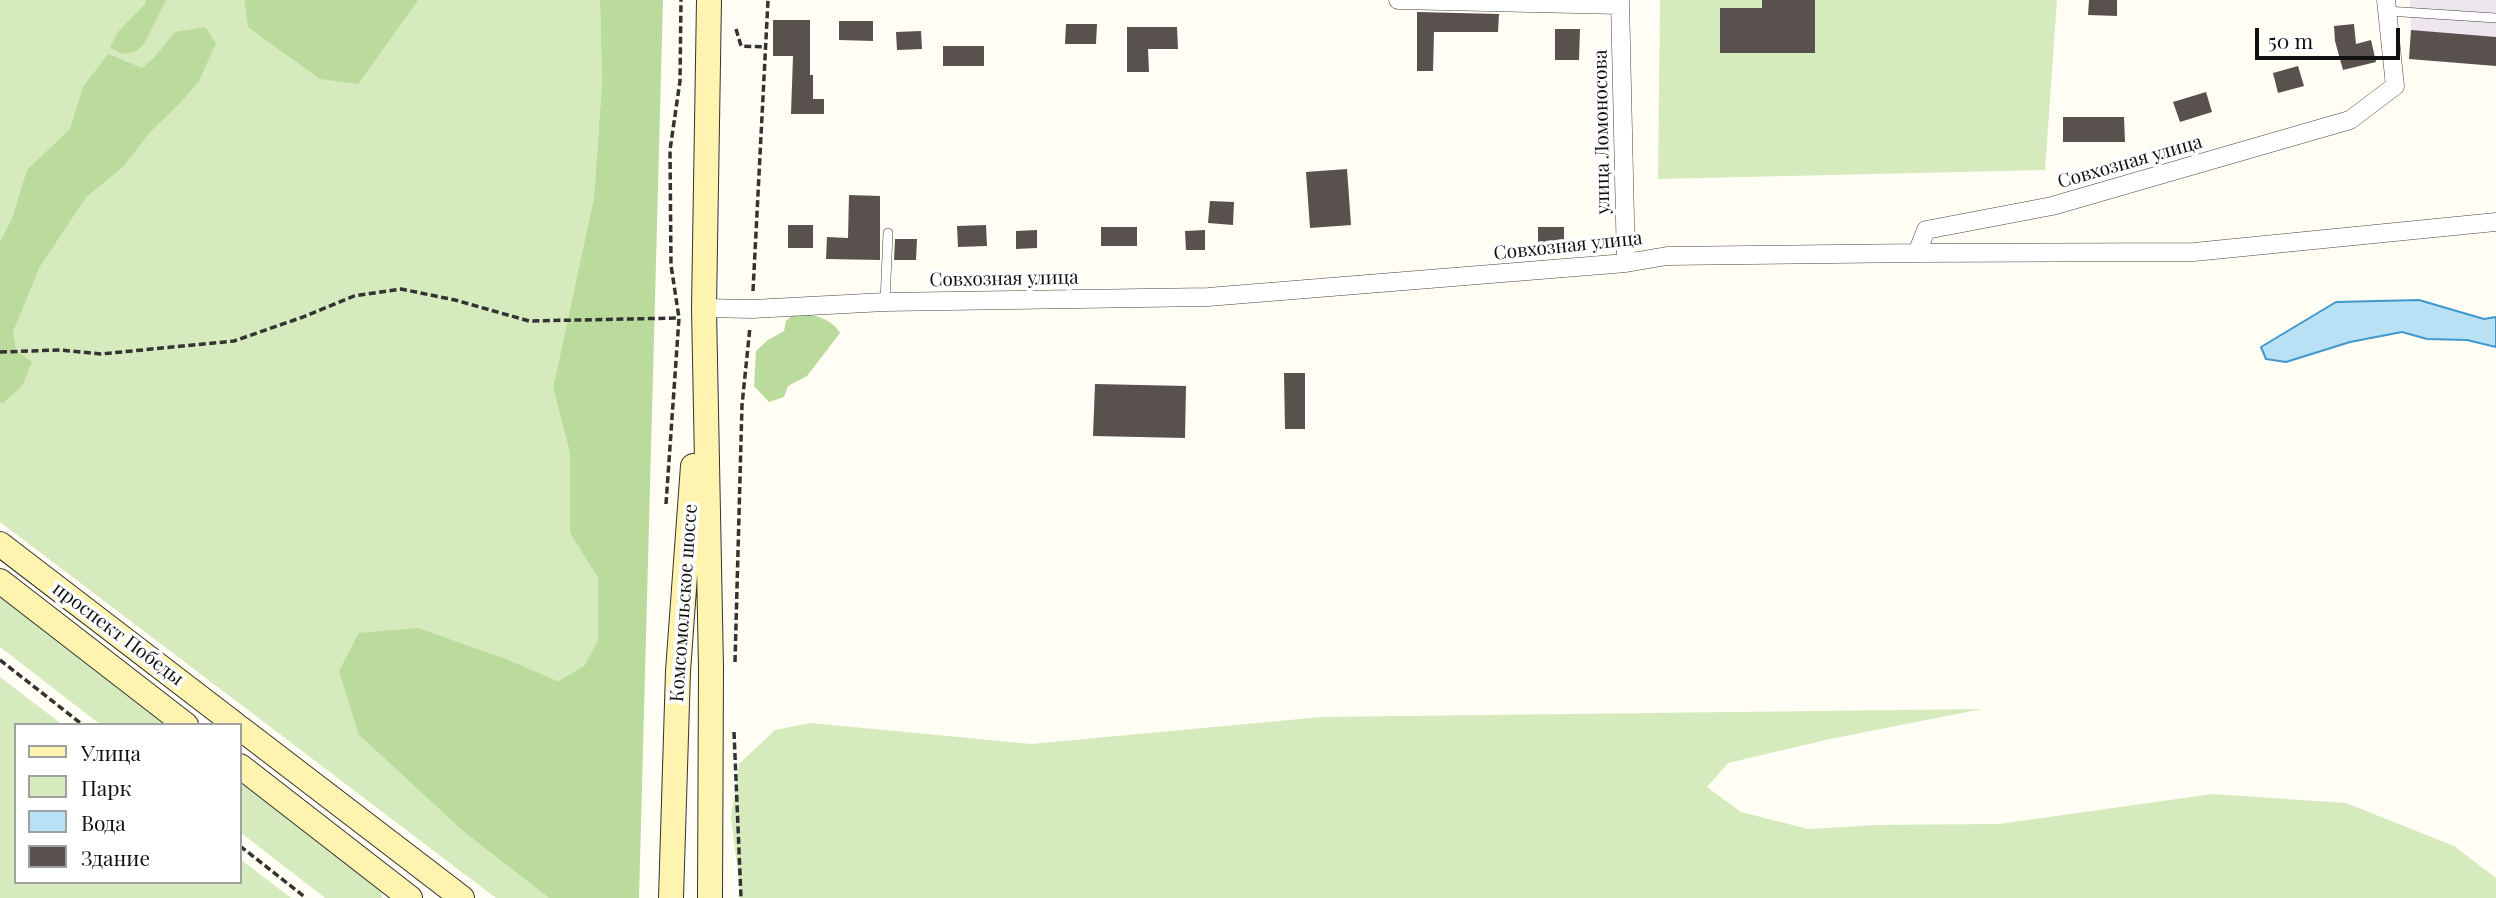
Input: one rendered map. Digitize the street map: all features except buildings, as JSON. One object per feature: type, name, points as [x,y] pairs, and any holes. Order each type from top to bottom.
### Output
[{"type":"main road","name":"Комсомольское шоссе","points":[[671,898],[678,671],[704,308],[709,0]]},
{"type":"main road","name":"Комсомольское шоссе","points":[[704,308],[723,668],[710,898]]},
{"type":"main road","name":"проспект Победы","points":[[0,544],[234,723]]},
{"type":"main road","name":"проспект Победы","points":[[0,581],[183,723]]},
{"type":"main road","points":[[678,671],[723,668]]},
{"type":"main road","name":"проспект Победы","points":[[242,729],[462,898]]},
{"type":"main road","points":[[242,768],[410,898]]},
{"type":"main road","points":[[418,898],[434,877]]},
{"type":"street","points":[[1398,0],[1620,2]]},
{"type":"street","name":"улица Ломоносова","points":[[1620,2],[1626,263]]},
{"type":"street","name":"Совхозная улица","points":[[704,308],[1208,297],[1626,263],[1667,256],[1917,253],[1926,230],[2052,206],[2350,120],[2395,86],[2387,6]]},
{"type":"street","points":[[1917,253],[2194,251],[2496,222]]},
{"type":"lane","points":[[2387,6],[2496,18]]},
{"type":"lane","points":[[885,302],[888,233]]},
{"type":"path","points":[[666,509],[679,318],[671,265],[670,150],[680,81],[681,0]]},
{"type":"path","points":[[723,668],[741,405],[752,309],[768,0]]},
{"type":"path","points":[[736,29],[741,46],[765,47]]},
{"type":"path","points":[[0,352],[60,350],[101,354],[233,341],[354,296],[401,289],[455,300],[529,321],[679,318]]},
{"type":"path","points":[[0,660],[80,723]]},
{"type":"path","points":[[734,727],[741,898]]},
{"type":"path","points":[[242,848],[306,898]]},
{"type":"shaded area","points":[[2410,0],[2496,0],[2496,66],[2411,30]]},
{"type":"green space","points":[[0,0],[244,0],[249,27],[415,3],[418,0],[600,0],[602,81],[594,197],[553,388],[570,453],[570,533],[598,578],[598,642],[584,666],[558,681],[511,661],[359,735],[464,832],[549,898],[496,898],[0,522]]},
{"type":"green space","points":[[146,0],[166,0],[145,42],[137,51],[122,54],[110,47],[118,32]]},
{"type":"green space","points":[[244,0],[418,0],[358,84],[320,79],[248,27]]},
{"type":"green space","points":[[600,0],[663,0],[639,898],[549,898],[464,832],[359,735],[339,671],[359,633],[418,628],[558,681],[584,666],[598,641],[598,578],[570,533],[570,453],[553,388],[594,197],[602,82]]},
{"type":"green space","points":[[1660,0],[2057,0],[2045,170],[1658,179]]},
{"type":"green space","points":[[205,27],[216,43],[199,81],[150,132],[123,167],[86,197],[39,268],[13,332],[16,350],[32,362],[22,386],[3,403],[0,402],[0,242],[12,219],[27,170],[70,129],[83,87],[108,54],[142,68],[175,32]]},
{"type":"green space","points":[[795,313],[827,320],[840,333],[807,376],[788,386],[784,397],[769,402],[754,386],[756,351],[784,331],[786,321]]},
{"type":"green space","points":[[0,590],[171,723],[98,723],[0,647]]},
{"type":"green space","points":[[0,677],[60,723],[14,723],[14,884],[242,884],[242,861],[291,898],[0,898]]},
{"type":"green space","points":[[1982,709],[1830,739],[1728,763],[1707,787],[1741,812],[1808,829],[1878,825],[1999,824],[2213,794],[2346,803],[2454,846],[2496,878],[2496,898],[741,898],[731,817],[739,764],[775,730],[811,723],[1031,744],[1322,717]]},
{"type":"green space","points":[[242,777],[369,875],[382,893],[382,898],[325,898],[242,834]]},
{"type":"water","points":[[2419,300],[2484,319],[2496,317],[2496,347],[2467,340],[2427,339],[2402,332],[2350,342],[2286,362],[2266,359],[2261,347],[2336,302]]}]
